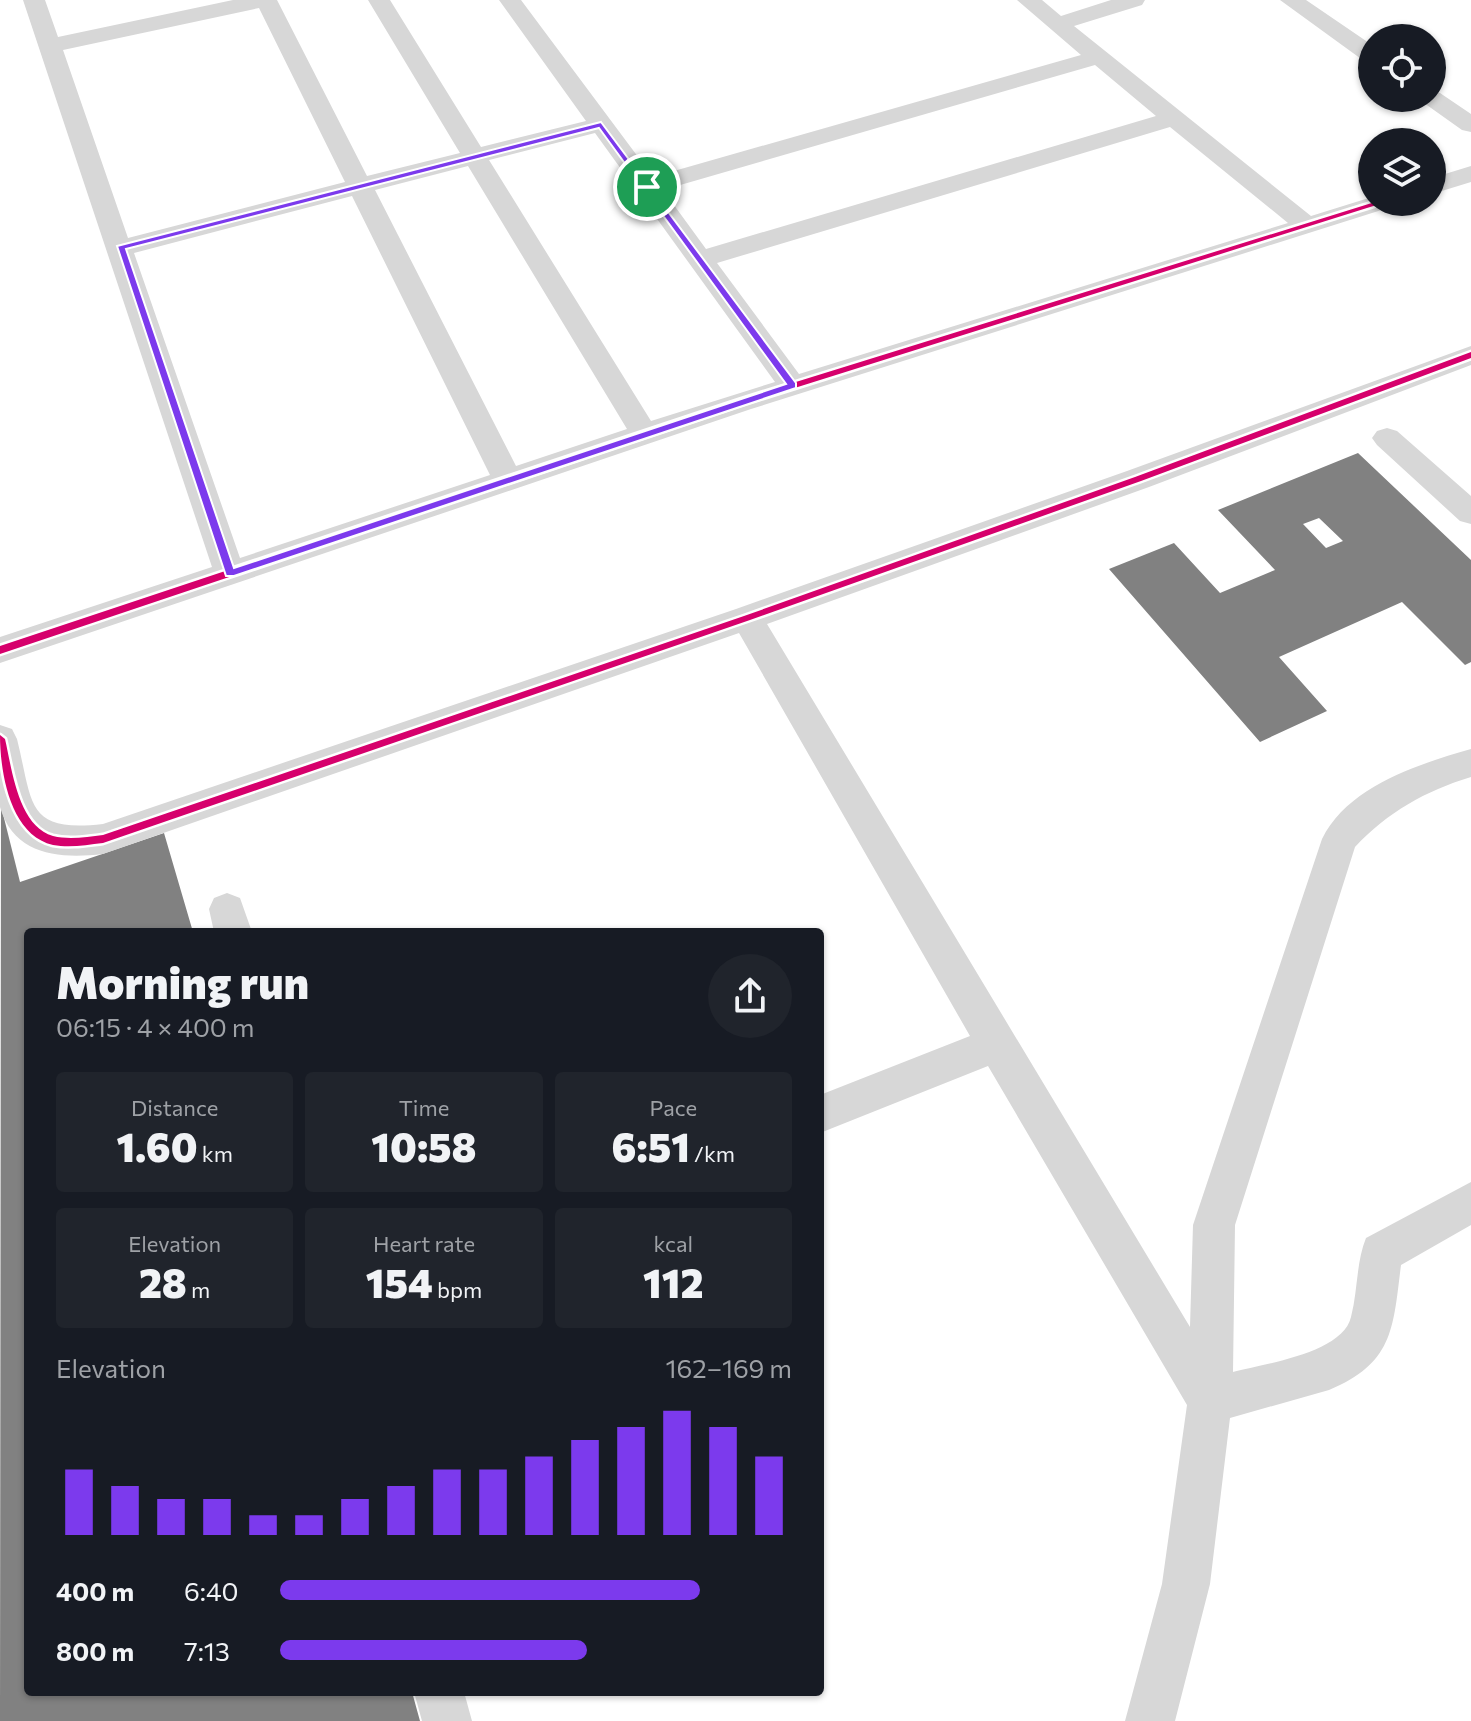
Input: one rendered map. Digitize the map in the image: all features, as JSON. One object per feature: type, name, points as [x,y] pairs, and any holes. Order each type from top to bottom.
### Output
[{"type":"street","points":[[34,0],[230,573]]},
{"type":"street","points":[[48,46],[265,0],[509,482]]},
{"type":"street","points":[[379,0],[645,435]]},
{"type":"street","points":[[510,0],[793,386]]},
{"type":"street","points":[[1028,0],[1307,225]]},
{"type":"street","points":[[1058,24],[1134,0]]},
{"type":"street","points":[[1291,0],[1358,46]]},
{"type":"street","points":[[647,187],[1098,57]]},
{"type":"street","points":[[1446,108],[1471,125]]},
{"type":"street","points":[[700,259],[1174,118]]},
{"type":"street","points":[[120,248],[601,124]]},
{"type":"street","points":[[1446,182],[1471,174]]},
{"type":"street","points":[[0,650],[793,386],[1358,209]]},
{"type":"street","points":[[0,739],[19,811],[31,830],[49,842],[73,845],[142,828],[1138,479],[1471,355]]},
{"type":"street","points":[[1387,438],[1471,513]]},
{"type":"street","points":[[747,618],[996,1044],[1210,1401]]},
{"type":"street","points":[[1150,1721],[1186,1584],[1210,1401],[1214,1225],[1340,839],[1366,810],[1409,784],[1471,763]]},
{"type":"street","points":[[824,1112],[996,1044]]},
{"type":"street","points":[[1210,1401],[1329,1368],[1360,1347],[1372,1324],[1381,1253],[1471,1202]]},
{"type":"street","points":[[440,1696],[447,1721]]},
{"type":"building","points":[[1358,453],[1471,560],[1471,662],[1465,665],[1402,602],[1279,657],[1327,711],[1260,742],[1109,569],[1174,543],[1220,593],[1275,570],[1218,510]],"holes":[[[1319,518],[1343,541],[1326,548],[1303,524]]]},
{"type":"building","points":[[1,806],[20,882],[164,833],[192,928],[24,928],[24,1696],[413,1696],[420,1721],[0,1721]]},
{"type":"cycle path","points":[[0,650],[741,402],[1358,209]]},
{"type":"cycle path","points":[[0,739],[17,805],[36,833],[52,840],[74,842],[103,839],[747,618],[1138,479],[1471,355]]},
{"type":"route","points":[[601,124],[647,187],[793,386],[230,573],[120,248],[601,124]]}]
